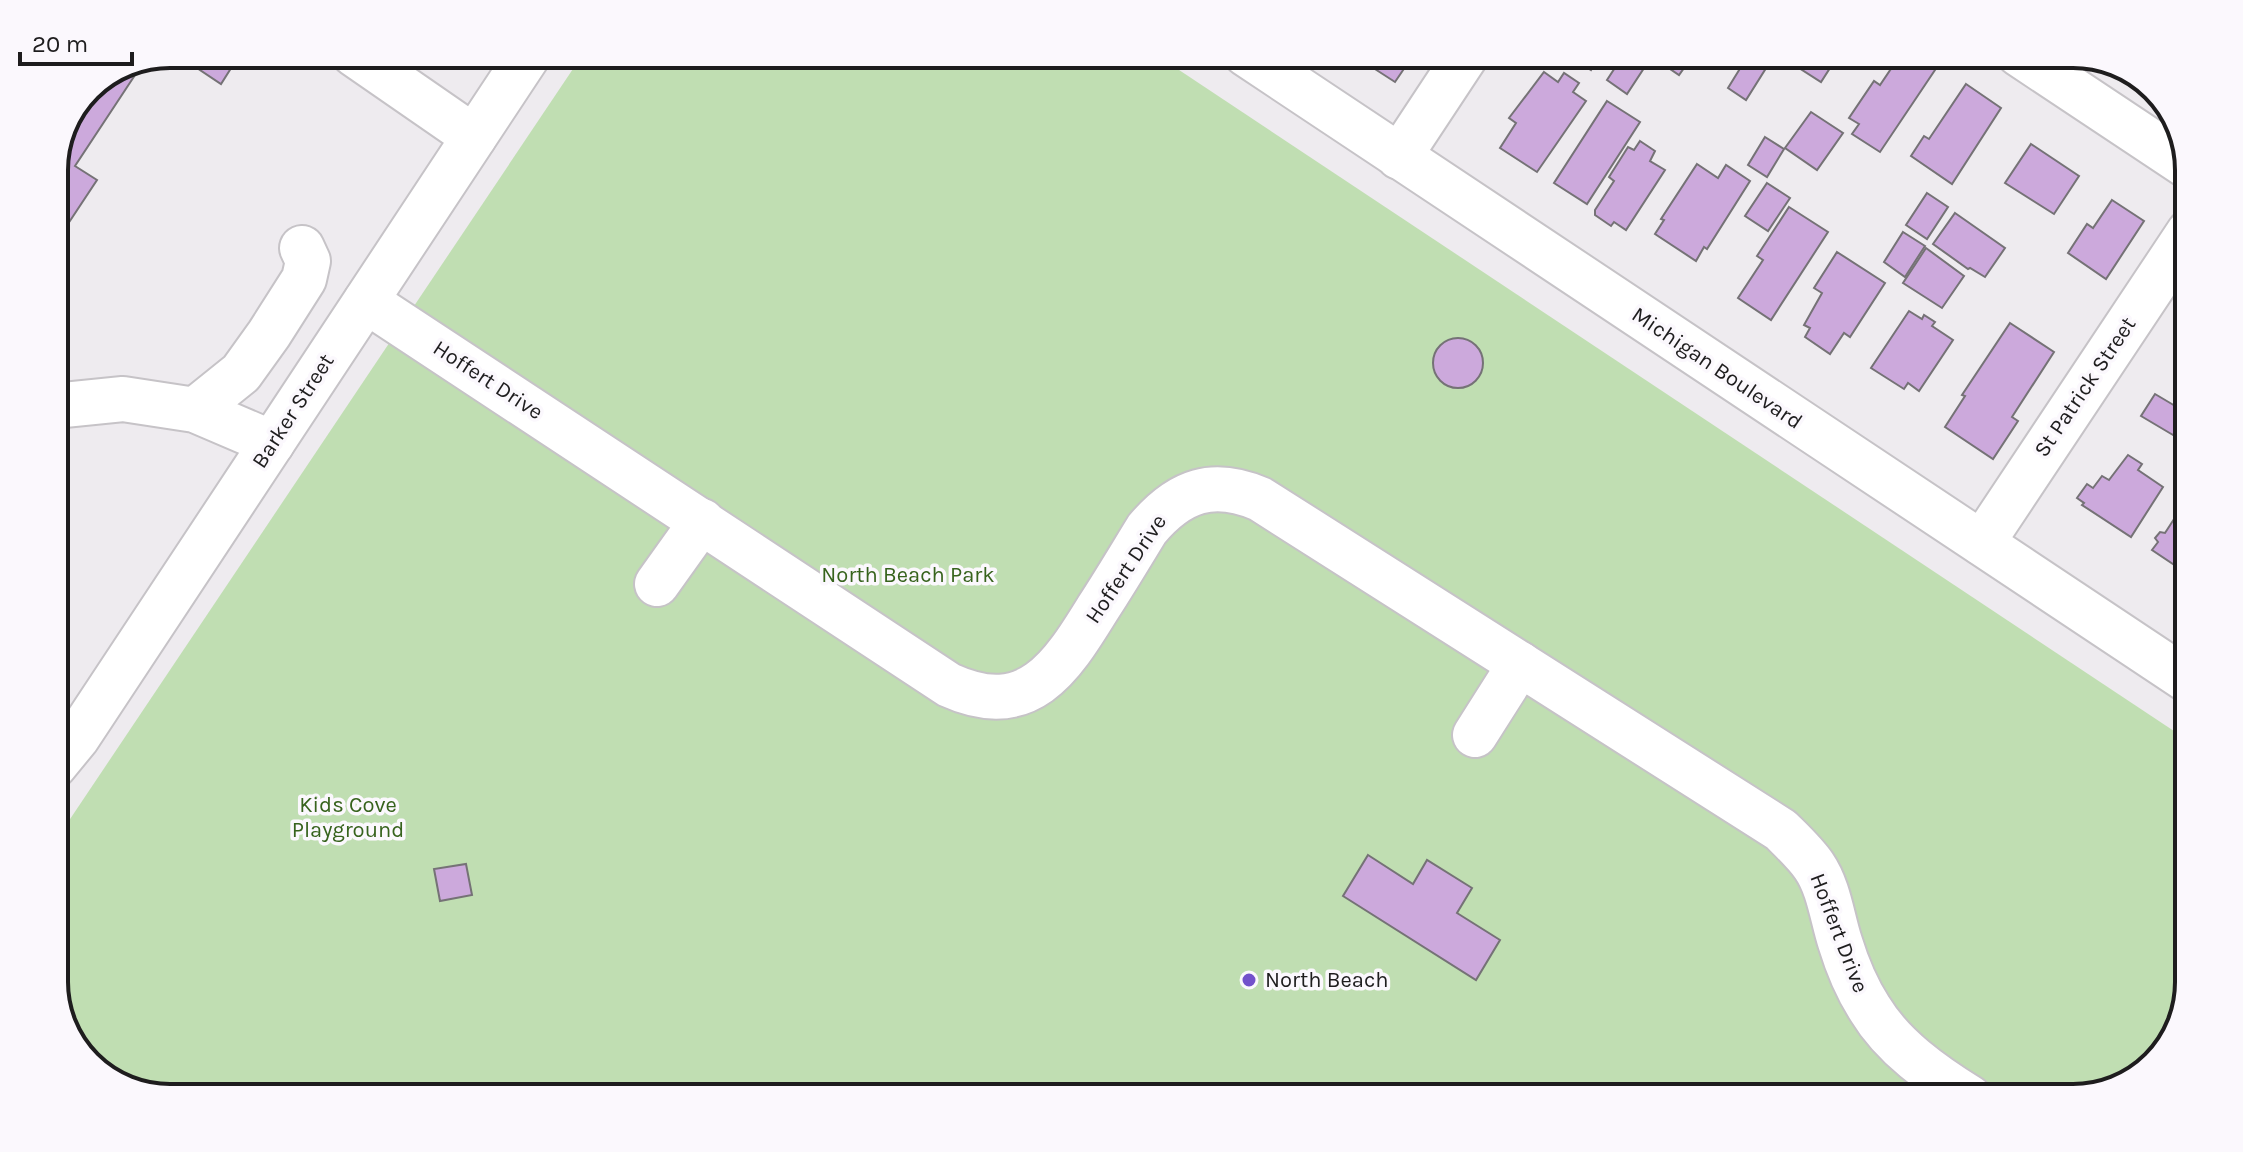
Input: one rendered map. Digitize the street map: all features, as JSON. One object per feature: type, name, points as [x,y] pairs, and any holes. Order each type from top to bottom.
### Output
[{"type":"street","points":[[374,68],[474,137]]},
{"type":"street","name":"Barker Street","points":[[68,749],[520,68]]},
{"type":"street","name":"Michigan Boulevard","points":[[1267,68],[2175,672]]},
{"type":"street","points":[[1399,157],[1458,68]]},
{"type":"street","points":[[2040,68],[2174,157]]},
{"type":"street","points":[[195,410],[241,373],[269,334],[304,279],[308,261],[302,248]]},
{"type":"street","name":"St Patrick Street","points":[[1982,543],[2175,253]]},
{"type":"street","name":"Hoffert Drive","points":[[366,301],[949,685],[988,698],[1029,689],[1049,677],[1066,658],[1147,529],[1163,510],[1203,489],[1240,490],[1260,499],[1781,830],[1815,867],[1828,896],[1854,978],[1870,1011],[1894,1040],[1948,1084]]},
{"type":"street","points":[[68,405],[123,399],[195,410],[272,443]]},
{"type":"street","points":[[657,584],[702,521]]},
{"type":"street","points":[[1475,735],[1520,664]]},
{"type":"green space","name":"North Beach Park","points":[[574,68],[1176,68],[2175,732],[2175,982],[2170,1015],[2150,1049],[2135,1063],[2112,1076],[2100,1081],[2073,1084],[156,1083],[125,1074],[103,1059],[85,1039],[73,1015],[68,989],[68,822]]},
{"type":"building","points":[[197,68],[231,68],[221,84]]},
{"type":"building","points":[[1373,68],[1404,68],[1395,82]]},
{"type":"building","points":[[1615,68],[1644,68],[1627,94],[1607,80]]},
{"type":"building","points":[[1669,68],[1684,68],[1679,75]]},
{"type":"building","points":[[1740,68],[1766,68],[1746,100],[1728,88]]},
{"type":"building","points":[[1799,68],[1830,68],[1821,82]]},
{"type":"building","points":[[1892,68],[1936,68],[1880,152],[1852,134],[1859,124],[1849,118],[1874,81],[1880,85]]},
{"type":"building","points":[[1544,72],[1558,82],[1564,73],[1579,83],[1573,92],[1586,101],[1537,172],[1500,148],[1516,123],[1509,118]]},
{"type":"building","points":[[136,73],[75,166],[97,180],[68,224],[68,163],[78,125],[103,93]]},
{"type":"building","points":[[1966,84],[2001,108],[1952,184],[1911,156],[1924,136],[1929,139]]},
{"type":"building","points":[[1607,101],[1640,122],[1587,204],[1554,183]]},
{"type":"building","points":[[1811,112],[1843,133],[1817,170],[1785,148]]},
{"type":"building","points":[[1765,137],[1784,149],[1767,177],[1748,165]]},
{"type":"building","points":[[1640,141],[1655,151],[1650,161],[1665,170],[1626,230],[1614,222],[1611,226],[1595,215],[1595,210],[1614,181],[1609,177],[1628,147],[1634,150]]},
{"type":"building","points":[[2031,144],[2079,176],[2054,214],[2005,183]]},
{"type":"building","points":[[1697,164],[1718,178],[1726,165],[1750,181],[1707,249],[1704,247],[1696,261],[1655,234],[1664,220],[1661,219]]},
{"type":"building","points":[[1767,183],[1790,198],[1768,231],[1745,216]]},
{"type":"building","points":[[1927,193],[1948,207],[1927,239],[1906,225]]},
{"type":"building","points":[[2112,200],[2144,221],[2106,279],[2068,253],[2087,224],[2093,228]]},
{"type":"building","points":[[1789,207],[1828,232],[1771,320],[1738,298],[1763,260],[1757,256]]},
{"type":"building","points":[[1955,213],[2005,248],[1985,277],[1933,244]]},
{"type":"building","points":[[1903,232],[1925,246],[1905,277],[1884,262]]},
{"type":"building","points":[[1926,248],[1964,276],[1942,308],[1903,283]]},
{"type":"building","points":[[1837,252],[1885,283],[1850,337],[1844,333],[1830,354],[1805,337],[1810,328],[1804,325],[1822,293],[1814,288]]},
{"type":"building","points":[[1909,311],[1935,322],[1932,326],[1953,340],[1919,391],[1908,383],[1904,389],[1871,368]]},
{"type":"building","points":[[2010,323],[2054,352],[2012,417],[2018,421],[1993,459],[1945,427],[1965,396],[1962,395]]},
{"type":"building","points":[[1458,338],[1476,345],[1483,363],[1476,381],[1458,388],[1440,381],[1433,363],[1440,345]]},
{"type":"building","points":[[2155,394],[2175,406],[2175,432],[2173,435],[2141,416]]},
{"type":"building","points":[[2128,455],[2142,464],[2138,470],[2163,487],[2131,537],[2082,505],[2084,503],[2077,498],[2087,484],[2093,488],[2102,476],[2109,480]]},
{"type":"building","points":[[2175,518],[2175,565],[2152,550],[2158,542],[2155,538],[2160,532],[2165,533]]},
{"type":"building","points":[[1368,855],[1413,884],[1427,860],[1472,888],[1457,913],[1500,940],[1476,980],[1343,896]]},
{"type":"building","points":[[466,864],[472,895],[440,901],[434,869]]},
{"type":"place","name":"North Beach","points":[[1249,980]]},
{"type":"park label","name":"Kids Cove Playground","points":[[348,818]]}]
